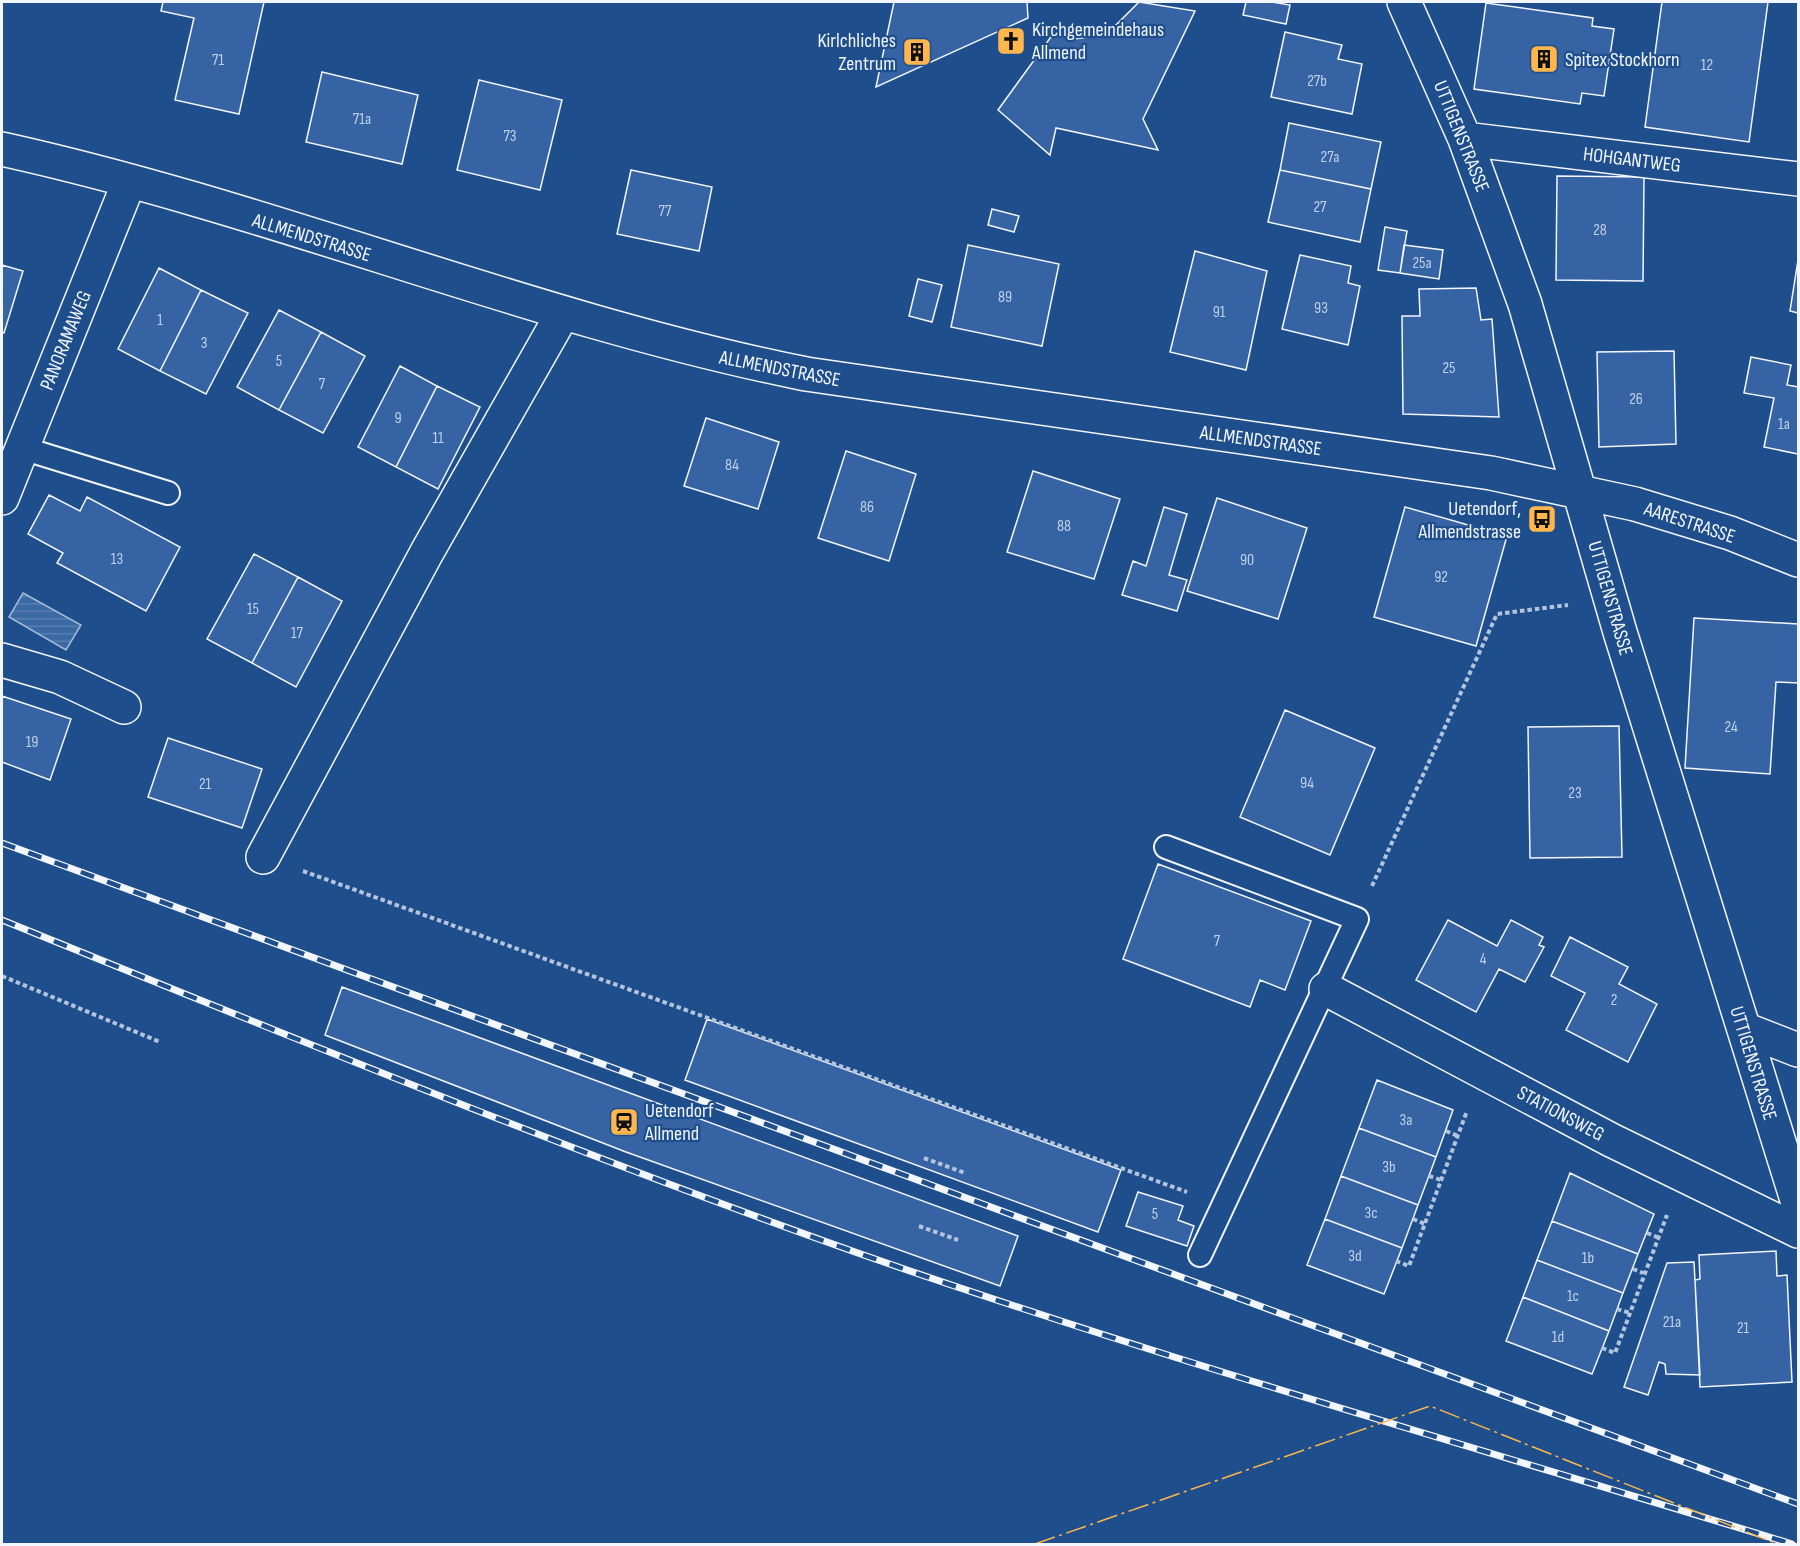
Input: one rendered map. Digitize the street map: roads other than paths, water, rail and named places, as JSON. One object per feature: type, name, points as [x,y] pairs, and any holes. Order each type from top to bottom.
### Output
[{"type":"street","name":"UTTIGENSTRASSE","points":[[1404,2],[1465,139],[1528,314],[1611,600],[1798,1203]]},
{"type":"street","name":"HOHGANTWEG","points":[[1465,139],[1798,179]]},
{"type":"street","name":"ALLMENDSTRASSE","points":[[2,149],[129,182],[563,313],[717,356],[806,374],[1491,473],[1580,490]]},
{"type":"street","name":"PANORAMAWEG","points":[[2,498],[129,182]]},
{"type":"street","points":[[263,857],[427,552],[563,313]]},
{"type":"street","name":"AARESTRASSE","points":[[1580,490],[1687,519],[1798,560]]},
{"type":"street","points":[[2,660],[60,677],[124,707]]},
{"type":"street","name":"STATIONSWEG","points":[[1326,989],[1482,1072],[1798,1231]]},
{"type":"street","points":[[1744,1029],[1798,1050]]},
{"type":"lane","points":[[22,448],[168,493]]},
{"type":"lane","points":[[1166,848],[1357,919],[1200,1255]]},
{"type":"water","points":[[23,593],[81,625],[66,650],[9,617]]},
{"type":"railway","points":[[2,843],[1798,1504]]},
{"type":"railway","points":[[2,920],[533,1132],[855,1252],[1205,1367],[1792,1544]]},
{"type":"place","name":"Kirchgemeindehaus Allmend","points":[[1011,41]]},
{"type":"place","name":"Kirlchliches Zentrum","points":[[917,52]]},
{"type":"place","name":"Spitex Stockhorn","points":[[1544,59]]},
{"type":"place","name":"Uetendorf, Allmendstrasse","points":[[1542,519]]},
{"type":"place","name":"Uetendorf Allmend","points":[[624,1122]]}]
